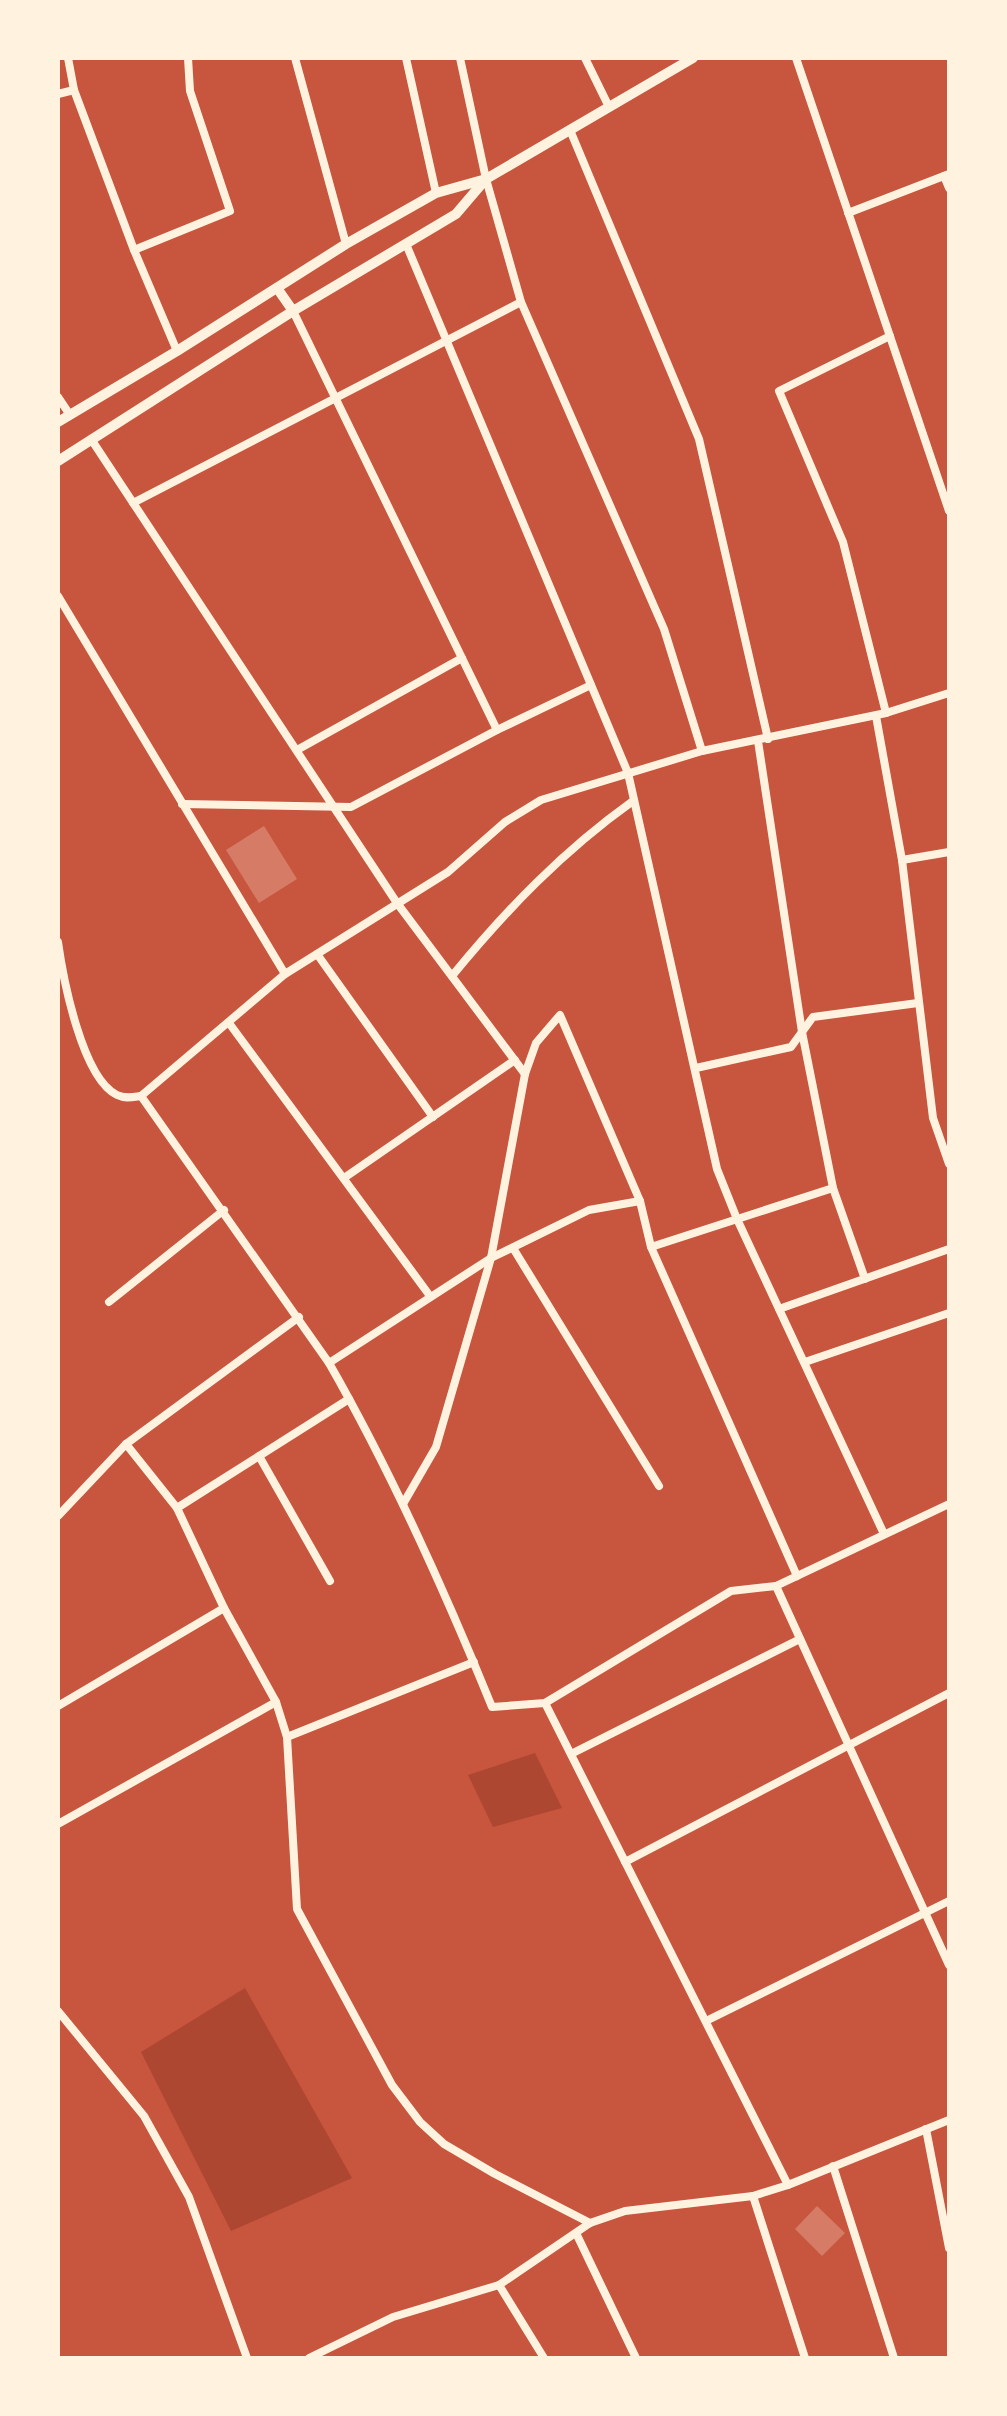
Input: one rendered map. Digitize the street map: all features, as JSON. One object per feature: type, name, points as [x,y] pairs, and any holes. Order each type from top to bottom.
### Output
[{"type":"street","points":[[68,58],[74,90],[134,250],[177,351]]},
{"type":"street","points":[[134,250],[230,211],[190,91],[188,58]]},
{"type":"street","points":[[295,58],[346,244]]},
{"type":"street","points":[[406,58],[436,193]]},
{"type":"street","points":[[460,58],[486,179],[521,302],[664,629],[702,751]]},
{"type":"street","points":[[585,58],[609,107]]},
{"type":"street","points":[[58,422],[346,244],[436,193],[486,179],[693,58]]},
{"type":"street","points":[[796,58],[949,511]]},
{"type":"street","points":[[58,94],[74,90]]},
{"type":"street","points":[[570,130],[699,439],[768,739]]},
{"type":"street","points":[[848,213],[946,175],[949,188]]},
{"type":"street","points":[[58,461],[293,311],[456,214],[486,179]]},
{"type":"street","points":[[406,244],[628,773],[717,1169],[737,1219],[884,1534]]},
{"type":"street","points":[[277,288],[293,311],[497,730]]},
{"type":"street","points":[[133,503],[521,302]]},
{"type":"street","points":[[886,713],[843,542],[779,391],[890,336]]},
{"type":"street","points":[[58,397],[70,415]]},
{"type":"street","points":[[91,439],[397,903],[525,1074]]},
{"type":"street","points":[[58,596],[285,974]]},
{"type":"street","points":[[297,750],[462,658]]},
{"type":"street","points":[[182,804],[351,807],[497,730],[591,685]]},
{"type":"street","points":[[58,942],[61,988],[95,1071],[117,1095],[128,1098],[141,1096],[285,974],[448,872],[505,822],[541,800],[702,751],[876,716],[949,693]]},
{"type":"street","points":[[876,716],[902,860],[933,1118],[949,1164]]},
{"type":"street","points":[[758,741],[802,1032],[833,1188],[865,1279]]},
{"type":"street","points":[[452,976],[492,927],[545,872],[588,834],[633,801]]},
{"type":"street","points":[[902,860],[949,852]]},
{"type":"street","points":[[317,954],[433,1117]]},
{"type":"street","points":[[696,1068],[791,1047],[813,1017],[918,1003]]},
{"type":"street","points":[[403,1504],[436,1447],[491,1258],[525,1074],[536,1043],[560,1015],[640,1201],[651,1247],[797,1576]]},
{"type":"street","points":[[229,1023],[430,1296]]},
{"type":"street","points":[[344,1178],[515,1060]]},
{"type":"street","points":[[141,1096],[329,1363],[444,1589],[492,1707],[545,1703],[731,1591],[776,1586],[949,1504]]},
{"type":"street","points":[[651,1247],[833,1188]]},
{"type":"street","points":[[329,1363],[491,1258],[589,1210],[640,1201]]},
{"type":"street","points":[[109,1302],[224,1210]]},
{"type":"street","points":[[513,1248],[659,1486]]},
{"type":"street","points":[[779,1309],[949,1249]]},
{"type":"street","points":[[805,1362],[949,1313]]},
{"type":"street","points":[[58,1516],[126,1444],[299,1317]]},
{"type":"street","points":[[177,1508],[349,1399]]},
{"type":"street","points":[[126,1444],[177,1508],[224,1608],[276,1702],[287,1737],[297,1909],[392,2085],[420,2122],[444,2144],[590,2223]]},
{"type":"street","points":[[259,1456],[330,1581]]},
{"type":"street","points":[[776,1586],[949,1965]]},
{"type":"street","points":[[58,1706],[224,1608]]},
{"type":"street","points":[[571,1754],[800,1639]]},
{"type":"street","points":[[287,1737],[474,1662]]},
{"type":"street","points":[[625,1862],[949,1693]]},
{"type":"street","points":[[58,1824],[276,1702]]},
{"type":"street","points":[[545,1703],[788,2185]]},
{"type":"street","points":[[706,2021],[949,1901]]},
{"type":"street","points":[[58,2011],[144,2116],[189,2197],[247,2358]]},
{"type":"street","points":[[309,2358],[324,2355],[393,2317],[499,2285],[590,2223],[625,2211],[753,2196],[949,2120]]},
{"type":"street","points":[[926,2129],[949,2248]]},
{"type":"street","points":[[833,2166],[894,2358]]},
{"type":"street","points":[[753,2196],[805,2358]]},
{"type":"street","points":[[576,2233],[636,2358]]},
{"type":"street","points":[[499,2285],[544,2358]]},
{"type":"shaded area","points":[[535,1753],[562,1808],[493,1827],[468,1775]]},
{"type":"shaded area","points":[[245,1988],[352,2178],[231,2231],[141,2052]]},
{"type":"building","points":[[264,826],[297,879],[259,903],[226,850]]},
{"type":"building","points":[[817,2206],[845,2233],[822,2256],[795,2229]]}]
